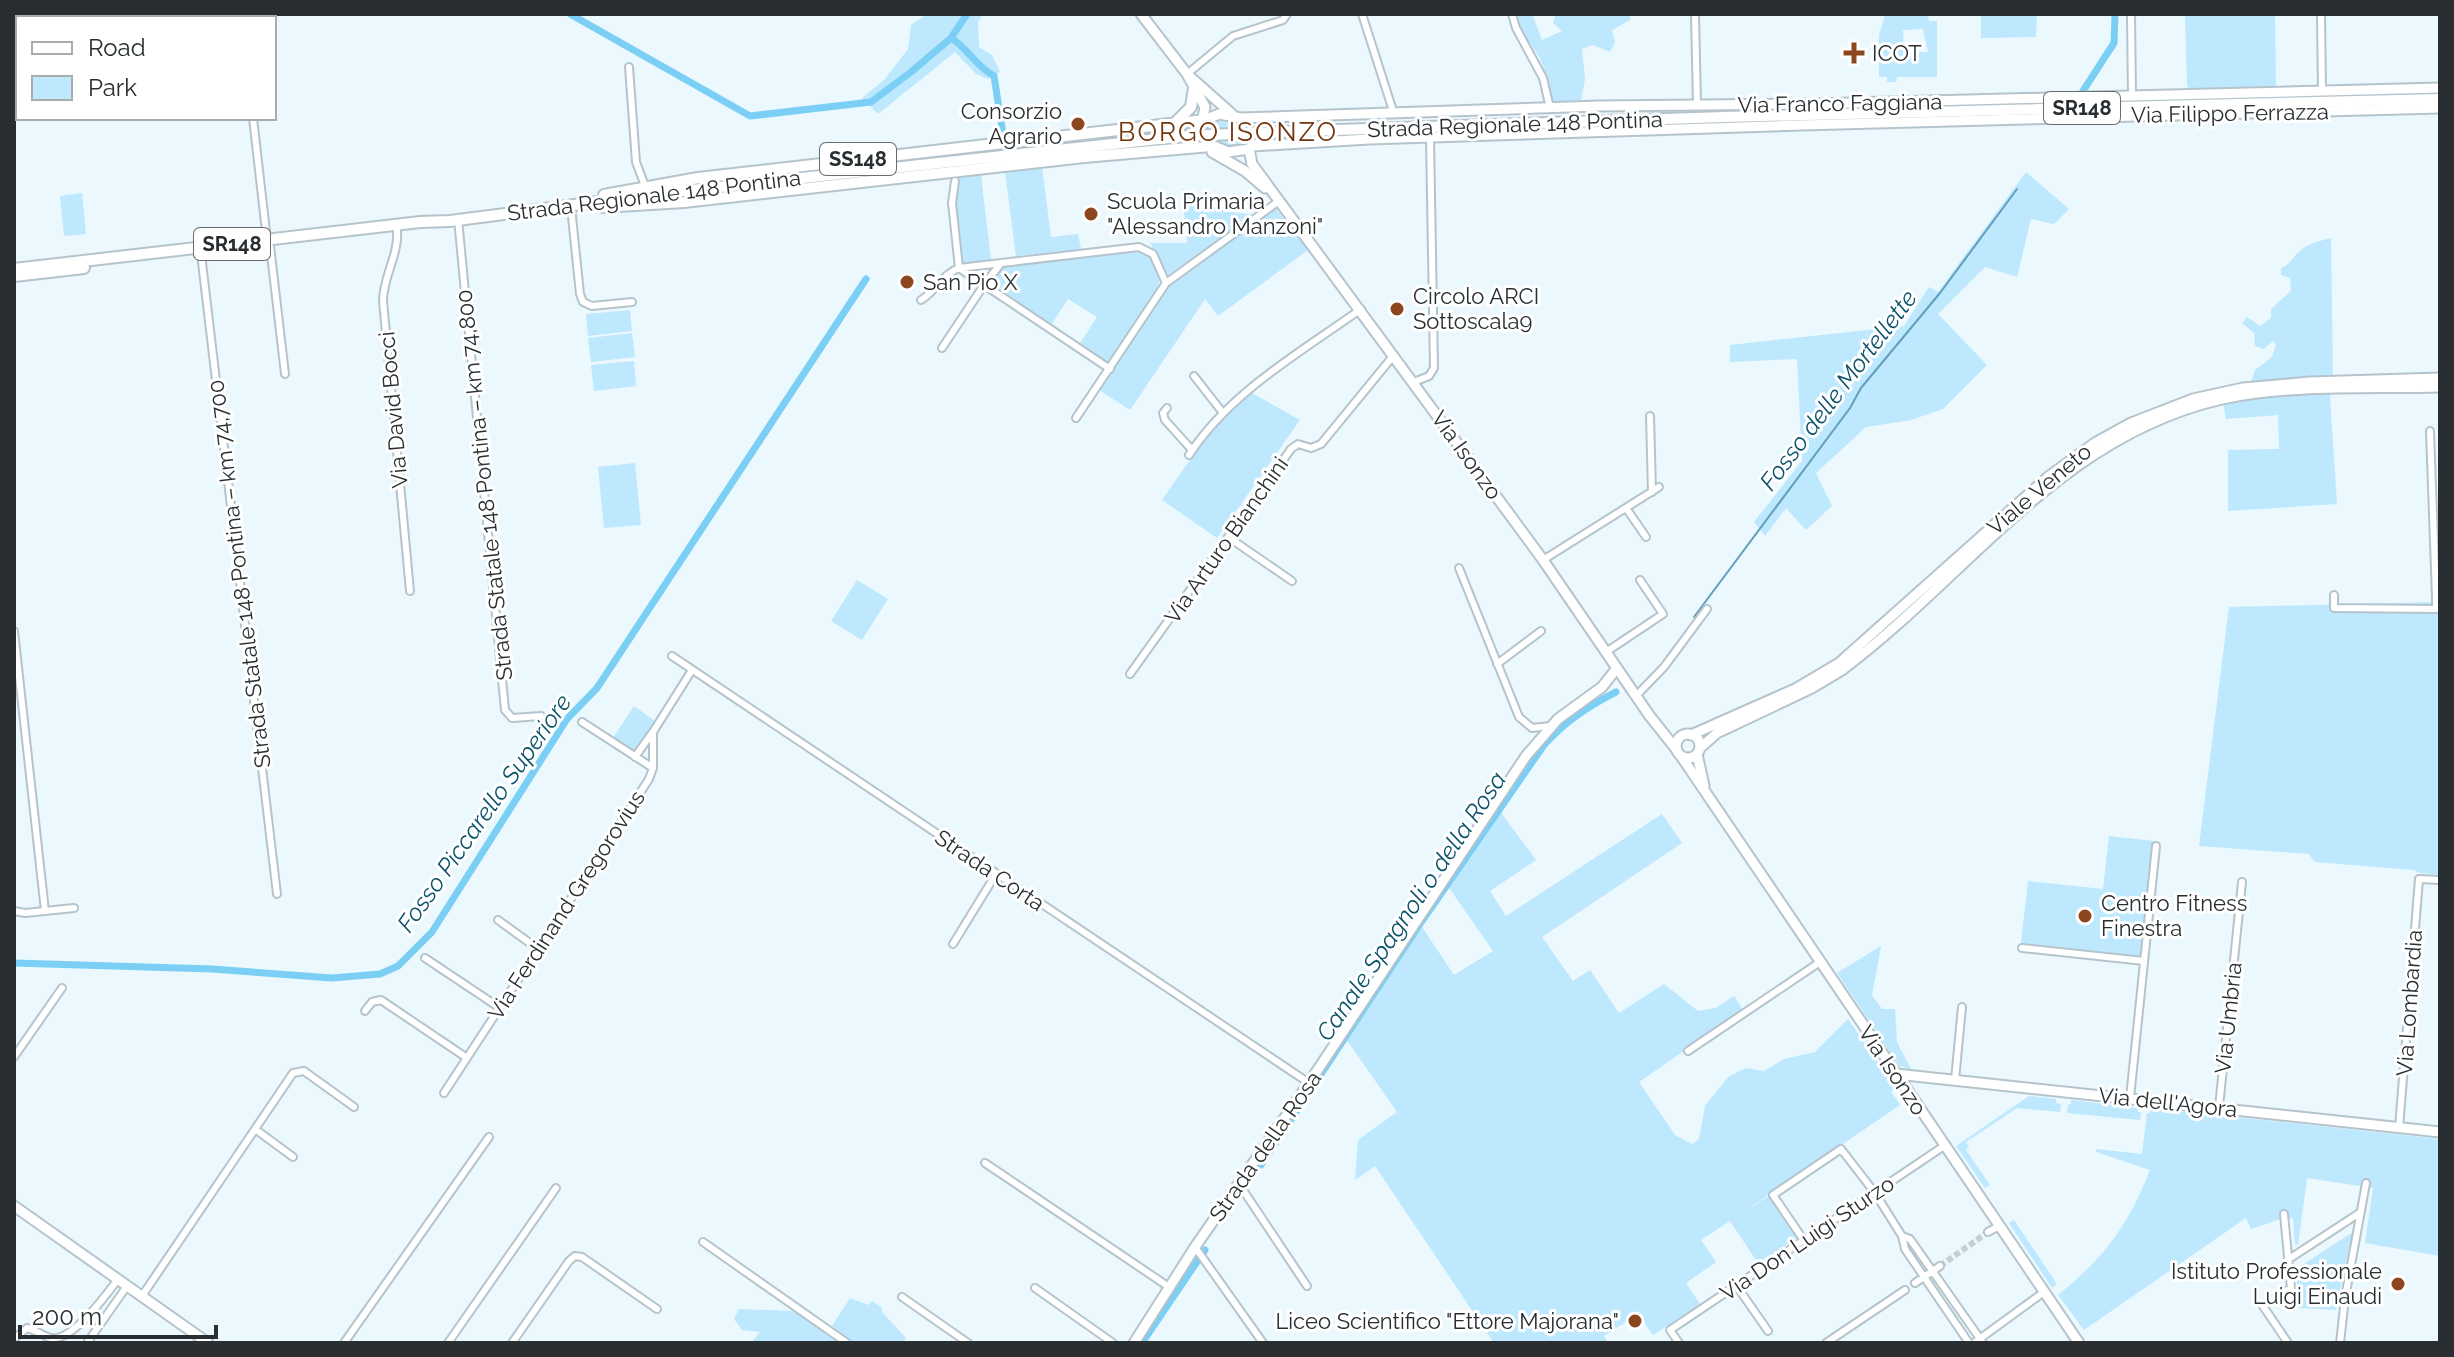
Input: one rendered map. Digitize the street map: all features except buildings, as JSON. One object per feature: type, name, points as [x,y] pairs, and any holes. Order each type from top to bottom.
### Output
[{"type":"main road","points":[[1175,123],[1191,107],[1194,88]]},
{"type":"main road","name":"Strada Regionale 148 Pontina","points":[[14,269],[397,231],[544,208],[1186,136],[1724,117],[2440,99]]},
{"type":"main road","name":"SS148","points":[[544,208],[645,186],[935,149],[1205,120]]},
{"type":"main road","points":[[544,208],[693,201],[956,176],[1148,150],[1211,146]]},
{"type":"main road","name":"Strada Regionale 148 Pontina","points":[[14,276],[454,220]]},
{"type":"street","points":[[1141,14],[1187,74],[1254,134],[1249,158],[1256,174]]},
{"type":"street","points":[[1187,74],[1230,38],[1283,20],[1287,14]]},
{"type":"street","points":[[1362,14],[1394,114]]},
{"type":"street","points":[[1512,14],[1516,28],[1543,78],[1550,108]]},
{"type":"street","points":[[1695,14],[1697,105]]},
{"type":"street","points":[[2131,14],[2132,97]]},
{"type":"street","points":[[2321,14],[2322,92]]},
{"type":"street","points":[[629,67],[636,158],[645,186]]},
{"type":"street","points":[[1187,74],[1204,105],[1202,137],[1211,146],[1232,152],[1256,174]]},
{"type":"street","name":"Via Franco Faggiana","points":[[1238,117],[2440,88]]},
{"type":"street","points":[[1219,104],[1267,117]]},
{"type":"street","name":"Via Filippo Ferrazza","points":[[1251,147],[2031,118],[2440,108]]},
{"type":"street","points":[[1205,120],[1219,114],[1238,117]]},
{"type":"street","points":[[253,120],[285,374]]},
{"type":"street","points":[[1414,382],[1429,376],[1434,368],[1430,138]]},
{"type":"street","points":[[1256,174],[1256,155],[1272,144]]},
{"type":"street","points":[[1197,147],[1256,174]]},
{"type":"street","points":[[1232,152],[1251,147]]},
{"type":"street","name":"Via Isonzo","points":[[1256,174],[1361,309],[1543,560],[1649,715],[1679,752],[2079,1343]]},
{"type":"street","points":[[956,176],[952,203],[959,268],[1110,369]]},
{"type":"street","points":[[1076,418],[1166,283],[1279,201]]},
{"type":"street","points":[[571,207],[583,302],[592,306],[632,302]]},
{"type":"street","name":"Strada Statale 148 Pontina – km 74,800","points":[[454,220],[505,710],[512,718],[541,716]]},
{"type":"street","name":"Via David Bocci","points":[[397,231],[383,301],[410,591]]},
{"type":"street","points":[[921,300],[959,268],[1139,247],[1153,254],[1166,283]]},
{"type":"street","name":"Strada Statale 148 Pontina – km 74,700","points":[[201,254],[277,894]]},
{"type":"street","points":[[1002,264],[993,270],[990,279],[1004,299]]},
{"type":"street","points":[[942,348],[984,285]]},
{"type":"street","points":[[1167,408],[1163,415],[1165,420],[1191,452],[1223,413],[1251,388],[1361,309]]},
{"type":"street","name":"Via Arturo Bianchini","points":[[1130,674],[1292,448],[1301,444],[1314,448],[1321,444],[1394,355]]},
{"type":"street","points":[[1194,376],[1223,413]]},
{"type":"street","name":"Viale Veneto","points":[[1688,735],[1807,683],[1839,663],[2048,477],[2085,449],[2131,423],[2193,399],[2243,388],[2440,378]]},
{"type":"street","name":"Viale Veneto","points":[[1698,751],[1714,734],[1812,688],[1842,670],[2052,485],[2093,454],[2134,430],[2189,409],[2243,396],[2297,391],[2440,387]]},
{"type":"street","points":[[1543,560],[1655,489],[1650,416]]},
{"type":"street","points":[[2334,595],[2334,608],[2436,609],[2438,597],[2430,431]]},
{"type":"street","points":[[1626,508],[1646,537]]},
{"type":"street","points":[[1228,537],[1292,581]]},
{"type":"street","points":[[1459,568],[1521,719],[1536,728],[1551,726]]},
{"type":"street","points":[[1606,652],[1663,614],[1640,580]]},
{"type":"street","points":[[1636,696],[1664,667],[1707,609]]},
{"type":"street","points":[[14,631],[45,911]]},
{"type":"street","points":[[1497,664],[1541,631]]},
{"type":"street","name":"Strada Corta","points":[[672,656],[1309,1083]]},
{"type":"street","name":"Strada della Rosa","points":[[1134,1343],[1195,1247],[1309,1083],[1522,762],[1551,726],[1573,706],[1602,687],[1617,668]]},
{"type":"street","points":[[635,757],[692,670]]},
{"type":"street","name":"Strada della Rosa","points":[[1602,687],[1627,683]]},
{"type":"street","name":"Via Isonzo","points":[[1649,715],[1671,732],[1699,741],[1699,770],[1708,797]]},
{"type":"street","points":[[582,722],[653,768]]},
{"type":"street","name":"Via Ferdinand Gregorovius","points":[[444,1093],[649,779],[653,768],[653,732]]},
{"type":"street","points":[[1688,735],[1678,740],[1679,752],[1688,758],[1698,751]]},
{"type":"street","points":[[2130,1098],[2156,846]]},
{"type":"street","points":[[953,944],[996,874]]},
{"type":"street","name":"Via Lombardia","points":[[2399,1128],[2419,879],[2440,880]]},
{"type":"street","name":"Via Umbria","points":[[2219,1107],[2242,882]]},
{"type":"street","points":[[14,911],[25,913],[74,908]]},
{"type":"street","points":[[498,920],[538,949]]},
{"type":"street","points":[[2022,948],[2144,961]]},
{"type":"street","points":[[425,958],[500,1008]]},
{"type":"street","points":[[1688,1051],[1820,962]]},
{"type":"street","points":[[14,1057],[62,988]]},
{"type":"street","points":[[365,1011],[372,1002],[381,1000],[467,1058]]},
{"type":"street","points":[[1955,1080],[1962,1007]]},
{"type":"street","points":[[142,1296],[291,1075],[299,1070],[306,1072],[354,1107]]},
{"type":"street","name":"Via dell'Agora","points":[[1896,1074],[2440,1132]]},
{"type":"street","points":[[255,1129],[293,1157]]},
{"type":"street","points":[[344,1343],[489,1137]]},
{"type":"street","name":"Via Don Luigi Sturzo","points":[[1679,1343],[1670,1330],[1944,1146]]},
{"type":"street","points":[[1803,1239],[1773,1195],[1841,1149],[1875,1193],[1924,1277],[1976,1342]]},
{"type":"street","points":[[985,1163],[1169,1287]]},
{"type":"street","points":[[2340,1343],[2366,1183]]},
{"type":"street","points":[[1239,1184],[1307,1286]]},
{"type":"street","points":[[448,1343],[556,1188]]},
{"type":"street","points":[[14,1206],[208,1343]]},
{"type":"street","points":[[2289,1259],[2361,1212]]},
{"type":"street","points":[[2284,1214],[2291,1288],[2263,1306],[2288,1343]]},
{"type":"street","points":[[1988,1232],[1999,1226]]},
{"type":"street","points":[[1902,1236],[1910,1239],[1976,1342]]},
{"type":"street","points":[[703,1242],[847,1343]]},
{"type":"street","points":[[1195,1247],[1263,1343]]},
{"type":"street","points":[[512,1343],[575,1256],[582,1257],[657,1309]]},
{"type":"street","points":[[1915,1283],[1940,1266]]},
{"type":"street","points":[[14,1339],[27,1328],[58,1340],[92,1314],[118,1279]]},
{"type":"street","points":[[1736,1285],[1768,1331]]},
{"type":"street","points":[[87,1343],[127,1286]]},
{"type":"street","points":[[1035,1288],[1113,1343]]},
{"type":"street","points":[[1826,1343],[1905,1290]]},
{"type":"street","points":[[1976,1342],[2044,1292]]},
{"type":"street","points":[[902,1297],[968,1343]]},
{"type":"green space","points":[[927,14],[983,14],[978,22],[979,47],[992,55],[1000,72],[988,79],[976,74],[955,52],[878,114],[862,98],[884,80],[908,49],[911,25]]},
{"type":"green space","points":[[1516,14],[1532,14],[1542,40],[1562,31],[1553,23],[1556,14],[1630,14],[1630,20],[1612,30],[1615,42],[1610,52],[1593,45],[1582,49],[1585,79],[1581,100],[1552,102],[1543,65],[1521,30]]},
{"type":"green space","points":[[1928,14],[1929,21],[1937,21],[1937,77],[1897,77],[1896,82],[1887,82],[1887,77],[1879,77],[1879,35],[1885,15]],"holes":[[[1923,29],[1928,52],[1904,53],[1903,30]]]},
{"type":"green space","points":[[1981,14],[2037,14],[2036,37],[1981,38]]},
{"type":"green space","points":[[2185,14],[2275,14],[2276,90],[2192,92],[2187,86]]},
{"type":"green space","points":[[1218,121],[1239,125],[1248,136],[1247,142],[1231,147],[1216,142],[1207,134],[1207,127]]},
{"type":"green space","points":[[1042,167],[1051,237],[1078,234],[1081,249],[1016,256],[1005,172]]},
{"type":"green space","points":[[2026,172],[2069,209],[2054,224],[2031,219],[2017,277],[1985,267],[1938,314],[1987,365],[1943,409],[1911,420],[1866,427],[1816,473],[1832,506],[1806,530],[1786,508],[1765,536],[1754,522],[1802,461],[1797,359],[1730,362],[1730,345],[1904,326],[1929,287],[1938,292]]},
{"type":"green space","points":[[981,175],[991,260],[960,263],[955,205],[960,177]]},
{"type":"green space","points":[[1182,189],[1226,211],[1253,215],[1168,275],[1150,243],[1187,243]]},
{"type":"green space","points":[[82,193],[86,234],[64,236],[60,196]]},
{"type":"green space","points":[[1276,209],[1308,250],[1218,316],[1205,299],[1130,410],[1099,390],[1169,284]]},
{"type":"green space","points":[[2331,238],[2333,379],[2330,398],[2337,504],[2228,511],[2228,450],[2279,449],[2278,415],[2226,419],[2223,403],[2239,399],[2255,370],[2272,357],[2276,345],[2273,341],[2264,349],[2255,346],[2254,333],[2242,323],[2247,317],[2260,326],[2271,318],[2271,309],[2291,291],[2290,278],[2281,275],[2281,268],[2307,246]]},
{"type":"green space","points":[[1140,252],[1151,257],[1160,280],[1158,288],[1108,363],[1079,345],[1097,317],[1068,299],[1050,327],[998,291],[993,280],[1004,266]]},
{"type":"green space","points":[[630,310],[632,331],[588,336],[586,314]]},
{"type":"green space","points":[[632,333],[635,357],[591,362],[588,338]]},
{"type":"green space","points":[[634,361],[636,386],[594,391],[591,365]]},
{"type":"green space","points":[[1250,392],[1300,420],[1217,538],[1162,500],[1208,434]]},
{"type":"green space","points":[[635,463],[641,525],[604,528],[598,467]]},
{"type":"green space","points":[[857,580],[888,599],[862,640],[831,621]]},
{"type":"green space","points":[[2440,602],[2440,875],[2315,862],[2309,854],[2199,846],[2229,607]]},
{"type":"green space","points":[[634,706],[655,721],[634,752],[613,738]]},
{"type":"green space","points":[[1499,810],[1536,860],[1490,891],[1506,916],[1662,814],[1682,843],[1542,937],[1573,981],[1590,970],[1619,1013],[1664,984],[1698,1011],[1716,1008],[1734,996],[1743,1010],[1639,1082],[1675,1135],[1692,1144],[1699,1139],[1705,1106],[1728,1077],[1746,1068],[1764,1071],[1784,1059],[1815,1052],[1848,1019],[1896,1088],[1891,1092],[1900,1105],[1743,1212],[1770,1195],[1796,1235],[1795,1239],[1758,1263],[1730,1221],[1701,1240],[1716,1262],[1686,1283],[1700,1304],[1653,1335],[1638,1314],[1604,1336],[1608,1343],[1494,1343],[1375,1166],[1355,1180],[1358,1140],[1397,1112],[1346,1039],[1420,924],[1454,975],[1493,951],[1447,885]]},
{"type":"green space","name":"Centro Fitness Finestra","points":[[2109,836],[2154,841],[2141,956],[2021,943],[2028,881],[2103,889]]},
{"type":"green space","points":[[1881,946],[1872,995],[1882,1009],[1895,1009],[1897,1042],[1912,1071],[1899,1065],[1837,973]]},
{"type":"green space","points":[[2029,1096],[2056,1099],[2056,1103],[2061,1104],[2060,1112],[2017,1108],[1966,1142],[1969,1147],[1966,1150],[1990,1185],[1985,1188],[1956,1146]]},
{"type":"green space","points":[[2071,1100],[2138,1108],[2140,1120],[2067,1113]]},
{"type":"green space","points":[[2150,1108],[2440,1139],[2440,1256],[2365,1243],[2373,1188],[2307,1178],[2298,1245],[2295,1244],[2293,1218],[2251,1229],[2246,1218],[2084,1330],[2058,1295],[2089,1267],[2113,1239],[2133,1208],[2150,1170],[2096,1152],[2096,1149],[2142,1154]]},
{"type":"green space","points":[[2014,1220],[2057,1284],[2052,1288],[2009,1223]]},
{"type":"green space","points":[[2350,1234],[2336,1310],[2299,1308],[2296,1269]]},
{"type":"green space","points":[[850,1298],[868,1305],[872,1301],[882,1308],[882,1312],[906,1338],[902,1343],[751,1343],[760,1332],[742,1330],[734,1319],[739,1309],[794,1311],[835,1339],[841,1333],[832,1326]]},
{"type":"waterway","points":[[570,14],[750,116],[871,102],[951,38],[967,14]]},
{"type":"waterway","name":"Fosso delle Mortellette","points":[[2083,91],[2114,43],[2115,14]]},
{"type":"waterway","name":"Fosso Piccarello Superiore","points":[[951,38],[994,76],[1003,134]]},
{"type":"waterway","name":"Fosso delle Mortellette","points":[[1694,617],[1850,408],[1861,388],[1940,293],[2017,189]]},
{"type":"waterway","name":"Fosso Piccarello Superiore","points":[[14,963],[212,969],[332,978],[380,974],[398,966],[432,932],[567,719],[597,688],[866,279]]},
{"type":"waterway","name":"Canale Spagnoli o della Rosa","points":[[1261,1165],[1420,924],[1544,745],[1577,715],[1616,692]]},
{"type":"waterway","name":"Canale Spagnoli o della Rosa","points":[[1142,1343],[1205,1250]]},
{"type":"tunnel","points":[[1940,1266],[1988,1232]]},
{"type":"place","name":"ICOT","points":[[1854,53]]},
{"type":"place","name":"Consorzio Agrario","points":[[1078,124]]},
{"type":"place","name":"Scuola Primaria \"Alessandro Manzoni\"","points":[[1091,214]]},
{"type":"place","name":"San Pio X","points":[[907,282]]},
{"type":"place","name":"Circolo ARCI Sottoscala9","points":[[1397,309]]},
{"type":"place","name":"Centro Fitness Finestra","points":[[2085,916]]},
{"type":"place","name":"Istituto Professionale Luigi Einaudi","points":[[2398,1284]]},
{"type":"place","name":"Liceo Scientifico \"Ettore Majorana\"","points":[[1635,1321]]},
{"type":"district","name":"BORGO ISONZO","points":[[1228,132]]}]
